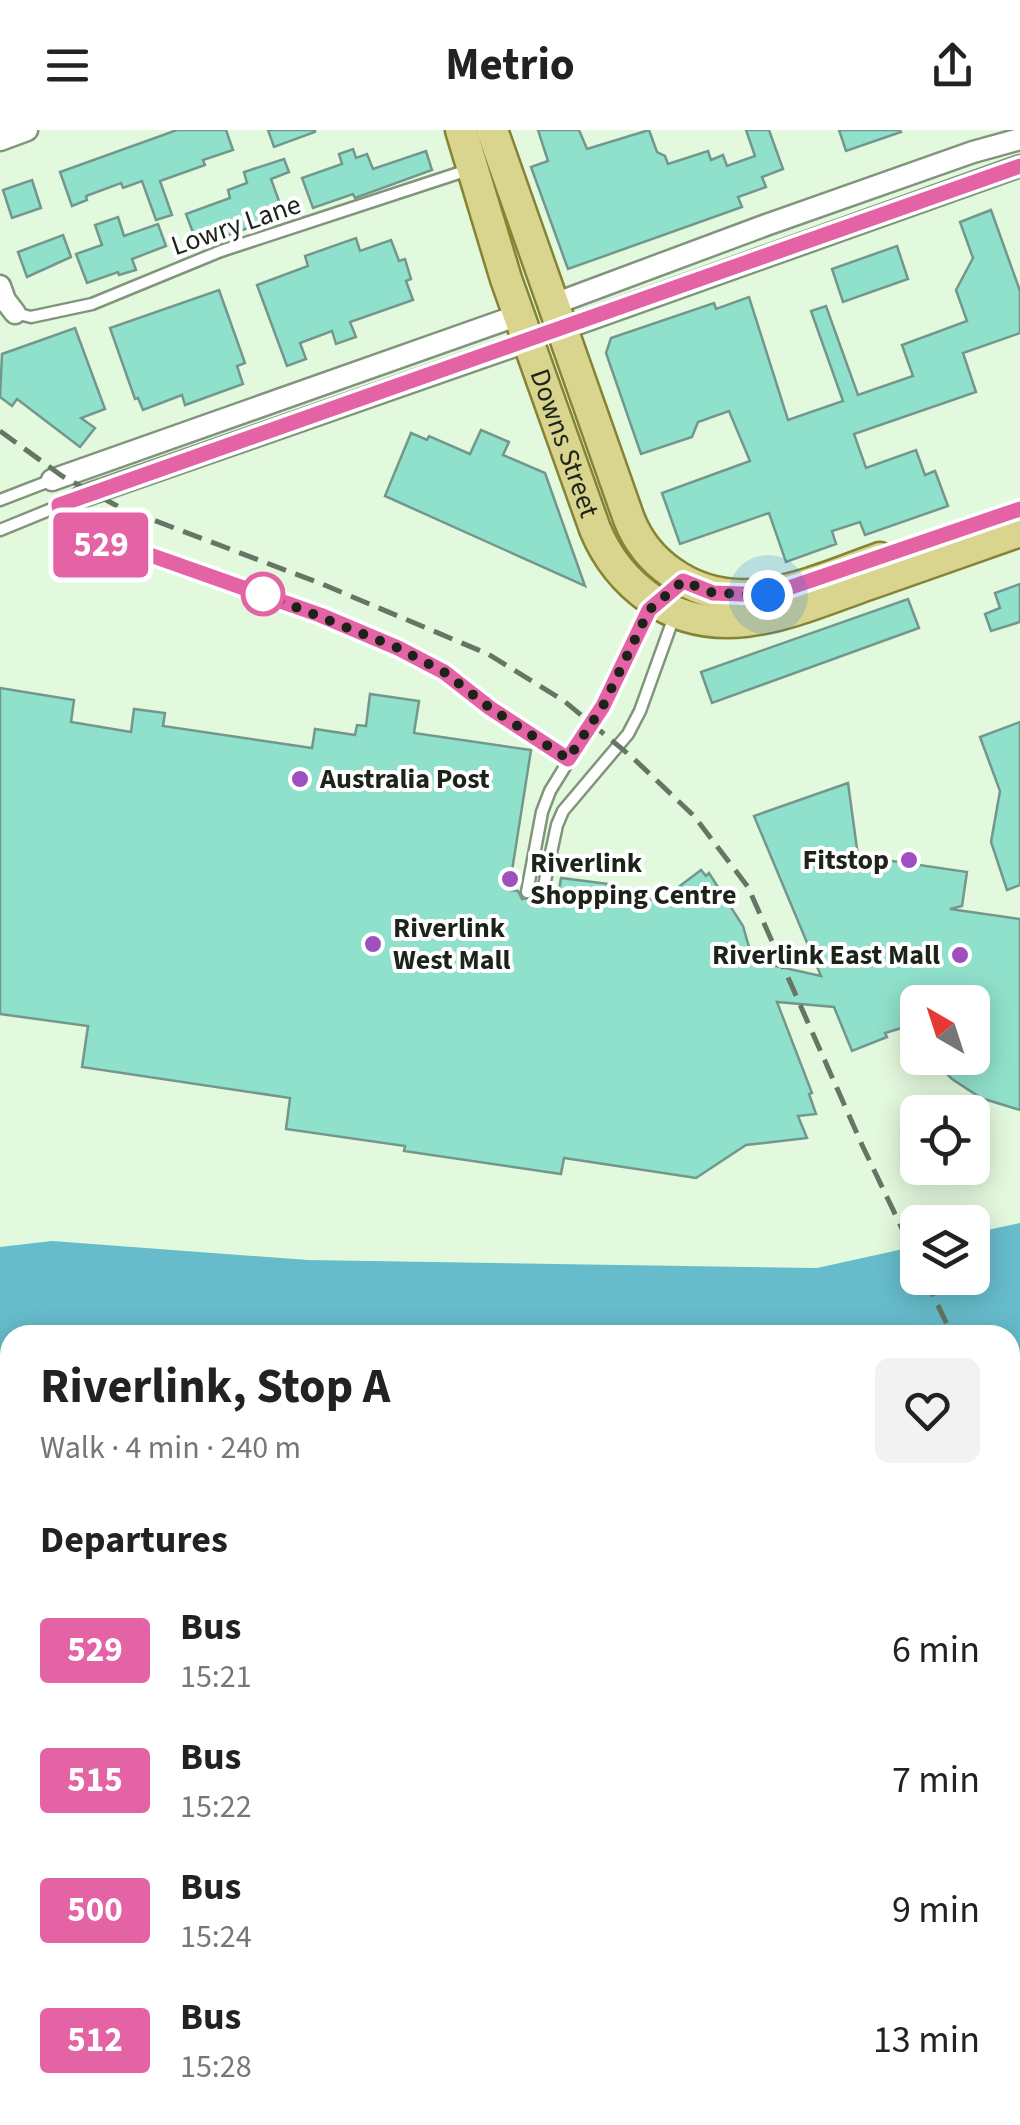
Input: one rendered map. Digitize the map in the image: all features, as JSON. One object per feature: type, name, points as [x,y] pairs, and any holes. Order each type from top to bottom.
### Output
[{"type":"main road","name":"Downs Street","points":[[461,130],[524,328],[601,544],[632,585],[666,608]]},
{"type":"main road","name":"Downs Street","points":[[492,130],[633,528],[662,566],[684,582]]},
{"type":"main road","points":[[524,328],[558,316]]},
{"type":"main road","points":[[1020,509],[777,593],[713,593],[684,582],[666,608],[727,623],[770,618],[1020,530]]},
{"type":"street","points":[[0,140],[27,130]]},
{"type":"street","points":[[558,316],[766,226],[1020,140]]},
{"type":"street","points":[[558,316],[776,253],[1013,169],[998,146]]},
{"type":"street","points":[[844,198],[854,226]]},
{"type":"street","points":[[766,226],[776,253]]},
{"type":"street","points":[[0,286],[15,312]]},
{"type":"street","points":[[52,480],[524,328]]},
{"type":"street","points":[[81,496],[524,328]]},
{"type":"lane","name":"Lowry Lane","points":[[15,312],[30,318],[92,304],[221,251],[472,169]]},
{"type":"lane","points":[[0,500],[52,480]]},
{"type":"lane","points":[[0,530],[81,496]]},
{"type":"lane","points":[[59,505],[71,541],[136,550],[320,615],[444,672],[490,708],[568,759]]},
{"type":"lane","points":[[527,892],[542,812],[568,759],[603,706],[646,615],[666,608]]},
{"type":"lane","points":[[542,895],[562,811],[635,722],[666,608]]},
{"type":"water","points":[[1020,1223],[1020,1325],[0,1325],[0,1247],[52,1241],[308,1260],[817,1268],[900,1250],[900,1295],[990,1295],[990,1229]]},
{"type":"building","points":[[177,130],[226,130],[233,150],[160,181],[172,215],[156,220],[142,181],[123,188],[121,183],[86,196],[87,200],[72,206],[60,172]]},
{"type":"building","points":[[268,130],[315,130],[315,132],[274,147]]},
{"type":"building","points":[[538,130],[579,130],[587,149],[649,130],[657,152],[665,156],[668,164],[708,151],[711,160],[723,155],[727,166],[755,156],[746,130],[769,130],[783,169],[762,177],[766,187],[738,197],[742,207],[568,269],[531,167],[548,161]]},
{"type":"building","points":[[839,130],[900,130],[901,132],[846,151]]},
{"type":"building","points":[[353,149],[356,158],[367,154],[373,169],[426,151],[432,170],[355,198],[353,194],[313,208],[302,178],[342,164],[339,154]]},
{"type":"building","points":[[284,159],[289,172],[271,179],[284,215],[198,246],[186,214],[230,198],[228,190],[247,183],[244,172]]},
{"type":"building","points":[[32,180],[41,208],[12,218],[3,190]]},
{"type":"building","points":[[991,210],[1020,291],[1020,333],[963,353],[976,392],[854,434],[866,468],[916,450],[925,475],[935,471],[948,506],[865,535],[860,522],[832,531],[836,544],[786,562],[769,513],[680,544],[662,493],[750,461],[729,411],[698,422],[692,437],[641,454],[606,353],[611,338],[714,303],[716,309],[749,297],[788,420],[843,401],[811,311],[826,306],[858,395],[913,376],[902,345],[967,321],[956,290],[973,258],[960,222]]},
{"type":"building","points":[[118,217],[124,236],[158,224],[166,246],[132,259],[136,270],[87,283],[76,254],[102,245],[95,225]]},
{"type":"building","points":[[63,235],[71,257],[27,277],[18,252]]},
{"type":"building","points":[[356,238],[360,251],[391,240],[399,261],[405,259],[411,279],[406,281],[413,300],[350,322],[356,337],[336,344],[332,331],[300,343],[306,359],[287,366],[257,285],[308,266],[305,256]]},
{"type":"building","points":[[897,246],[908,279],[843,302],[832,269]]},
{"type":"building","points":[[219,290],[245,363],[237,366],[243,384],[185,405],[182,395],[143,410],[138,398],[135,399],[110,328]]},
{"type":"building","points":[[75,328],[105,409],[81,418],[95,428],[80,447],[17,399],[12,406],[0,397],[2,354]]},
{"type":"building","points":[[481,430],[509,442],[503,455],[545,473],[585,586],[385,496],[411,433],[427,440],[429,436],[470,454]]},
{"type":"building","points":[[1020,584],[1020,622],[991,631],[985,614],[1000,608],[995,593]]},
{"type":"building","points":[[908,599],[919,628],[712,703],[701,672]]},
{"type":"building","name":"Riverlink West Mall","points":[[0,688],[74,700],[71,722],[131,732],[134,709],[165,713],[163,726],[312,748],[315,729],[355,735],[357,725],[366,726],[370,694],[419,701],[414,733],[531,750],[509,890],[518,891],[522,899],[534,897],[544,904],[551,896],[558,897],[561,878],[609,884],[608,894],[660,901],[701,870],[706,876],[709,873],[743,926],[753,961],[821,976],[754,816],[848,783],[858,856],[967,872],[962,906],[950,909],[1020,919],[1020,1110],[990,1101],[990,1095],[976,1095],[948,1075],[990,1075],[990,985],[900,985],[900,1028],[852,1051],[834,1007],[777,1002],[812,1093],[809,1094],[816,1114],[798,1116],[807,1138],[746,1145],[696,1178],[564,1158],[561,1174],[286,1129],[290,1098],[82,1067],[88,1026],[0,1014]]},
{"type":"building","points":[[1020,722],[1020,885],[1007,890],[991,842],[1000,791],[980,737]]},
{"type":"railway","points":[[0,431],[62,476],[119,507],[322,584],[488,654],[564,701],[633,758],[694,816],[748,887],[900,1224]]},
{"type":"railway","points":[[933,1295],[947,1325]]},
{"type":"bus line","name":"529","points":[[1020,166],[59,505],[71,541],[136,550],[264,594],[398,648],[444,672],[490,708],[568,759],[603,706],[649,610],[683,581],[713,593],[768,595],[1020,509]]},
{"type":"place","name":"Australia Post","points":[[300,779]]},
{"type":"place","name":"Fitstop","points":[[909,860]]},
{"type":"place","name":"Riverlink Shopping Centre","points":[[510,879]]},
{"type":"place","name":"Riverlink West Mall","points":[[373,944]]},
{"type":"place","name":"Riverlink East Mall","points":[[960,955]]},
{"type":"route","points":[[263,594],[398,648],[444,672],[490,708],[568,759],[603,706],[646,615],[661,598],[683,581],[713,593],[768,595]]}]
